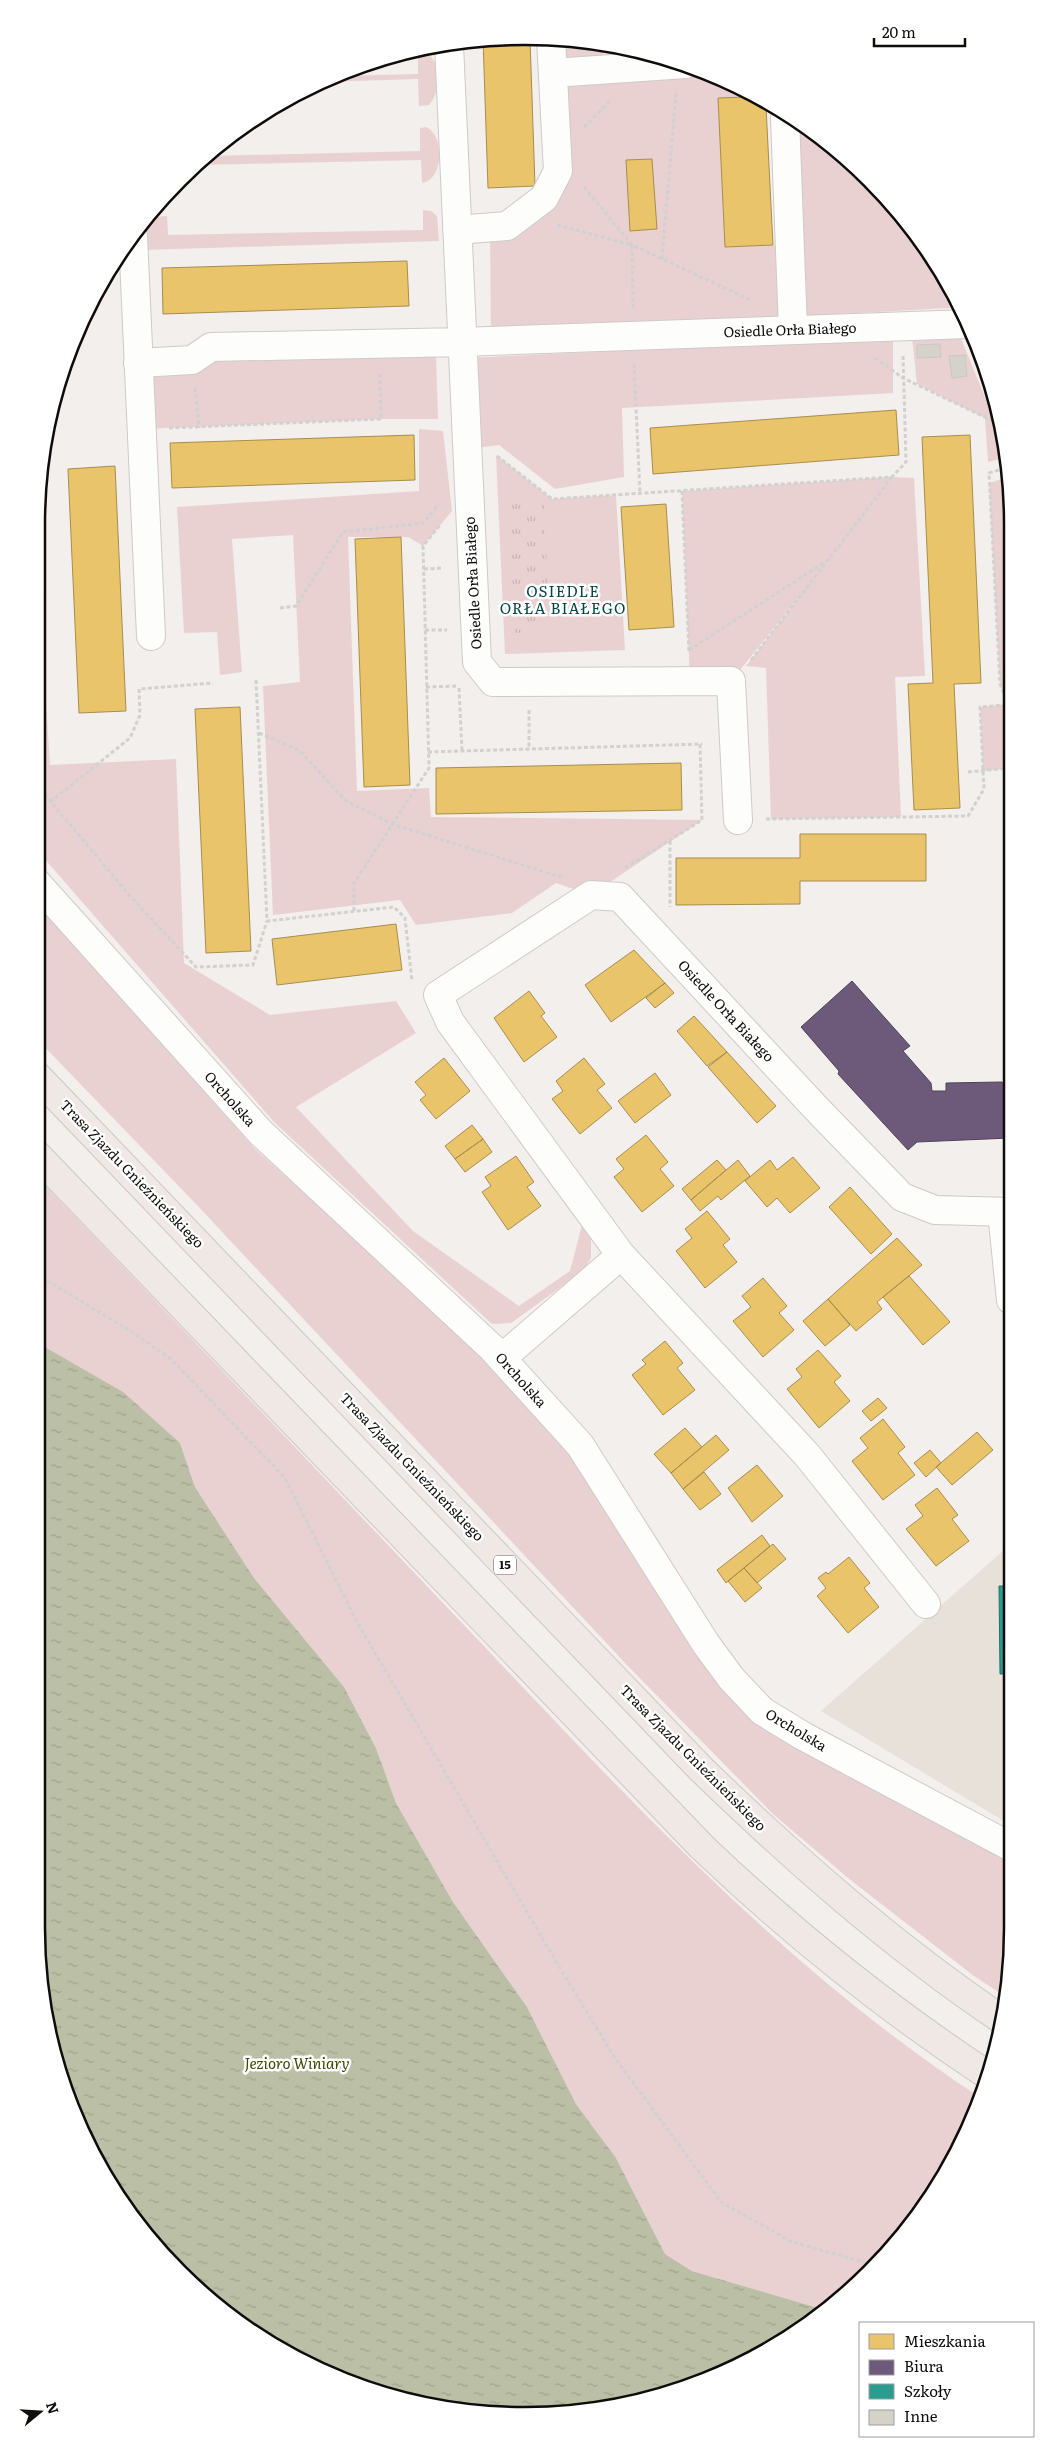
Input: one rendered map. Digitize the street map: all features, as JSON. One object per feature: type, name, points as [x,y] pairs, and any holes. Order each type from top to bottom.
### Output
[{"type":"main road","name":"Trasa Zjazdu Gnieźnieńskiego","points":[[45,1084],[701,1769],[763,1829],[840,1898],[894,1943],[996,2015]]},
{"type":"main road","points":[[45,1163],[702,1847],[816,1950],[910,2022],[982,2071]]},
{"type":"street","points":[[457,230],[507,226],[544,198],[558,171],[551,46]]},
{"type":"street","name":"Osiedle Orła Białego","points":[[449,51],[477,662],[493,682],[731,681]]},
{"type":"street","points":[[553,73],[665,66]]},
{"type":"street","points":[[785,122],[793,325]]},
{"type":"street","points":[[134,246],[149,356],[141,429],[151,636]]},
{"type":"street","name":"Osiedle Orła Białego","points":[[149,356],[379,343],[633,336],[793,325],[902,326],[960,324]]},
{"type":"street","points":[[731,681],[738,820]]},
{"type":"street","name":"Orcholska","points":[[45,892],[261,1133],[502,1358],[580,1445],[706,1644],[732,1678],[762,1711],[803,1736],[1004,1844]]},
{"type":"street","points":[[591,895],[438,995],[450,1022],[622,1255],[807,1456],[926,1604]]},
{"type":"street","name":"Osiedle Orła Białego","points":[[591,895],[620,897],[814,1106],[902,1197],[935,1210],[1004,1212]]},
{"type":"street","points":[[502,1358],[622,1255]]},
{"type":"path","points":[[640,493],[633,336],[632,245],[557,154],[644,67]]},
{"type":"path","points":[[662,258],[681,71]]},
{"type":"path","points":[[521,215],[632,245],[662,258],[793,325]]},
{"type":"path","points":[[731,681],[737,677],[892,477],[906,462],[902,326]]},
{"type":"path","points":[[141,429],[381,419],[379,343]]},
{"type":"path","points":[[199,428],[201,353]]},
{"type":"path","points":[[871,355],[903,378],[993,421]]},
{"type":"path","points":[[468,458],[496,455],[552,499],[892,477]]},
{"type":"path","points":[[1001,469],[989,473],[1000,684],[1004,694]]},
{"type":"path","points":[[682,491],[690,681]]},
{"type":"path","points":[[280,608],[296,606],[343,532],[424,523],[446,497]]},
{"type":"path","points":[[354,911],[354,883],[429,768],[423,546],[446,518]]},
{"type":"path","points":[[689,650],[827,561]]},
{"type":"path","points":[[424,569],[446,568]]},
{"type":"path","points":[[425,630],[449,630]]},
{"type":"path","points":[[45,796],[130,896],[196,967],[253,965],[267,921],[256,680]]},
{"type":"path","points":[[528,682],[529,749]]},
{"type":"path","points":[[50,802],[130,738],[140,715],[139,689],[213,683]]},
{"type":"path","points":[[426,687],[458,686]]},
{"type":"path","points":[[259,732],[299,750],[345,800],[392,824],[561,876],[591,895],[603,882],[702,820],[968,816],[984,788],[980,707],[1004,706]]},
{"type":"path","points":[[428,752],[734,743]]},
{"type":"path","points":[[700,744],[702,820]]},
{"type":"path","points":[[968,772],[1004,769]]},
{"type":"path","points":[[670,840],[670,952]]},
{"type":"path","points":[[267,921],[394,907],[405,918],[412,982],[438,995]]},
{"type":"path","points":[[45,1279],[129,1330],[172,1359],[285,1478],[357,1622],[561,1970],[615,2058],[721,2202],[792,2242],[868,2263]]},
{"type":"shaded area","points":[[1004,1550],[1004,1821],[821,1711]]},
{"type":"green space","points":[[551,46],[603,52],[604,69],[664,65],[708,81],[737,94],[743,97],[719,98],[725,247],[790,245],[793,320],[491,341],[490,227],[544,198]]},
{"type":"green space","points":[[429,55],[435,63],[438,77],[436,92],[429,105],[419,106],[418,79],[340,81],[355,76],[418,74],[418,57]]},
{"type":"green space","points":[[426,127],[432,132],[439,147],[438,166],[435,174],[429,180],[422,183],[421,160],[207,165],[218,156],[420,151],[420,128]]},
{"type":"green space","points":[[795,129],[841,164],[885,208],[923,258],[942,289],[950,308],[801,316]]},
{"type":"green space","points":[[423,210],[431,211],[437,216],[439,241],[143,250],[142,235],[156,218],[163,216],[167,216],[168,235],[423,230]]},
{"type":"green space","points":[[960,336],[990,411],[1000,459],[988,462],[985,418],[917,384],[912,337]]},
{"type":"green space","points":[[893,338],[893,393],[622,408],[624,477],[555,489],[499,445],[476,448],[468,358]]},
{"type":"green space","points":[[436,355],[438,419],[381,419],[141,429],[139,375],[214,359]]},
{"type":"green space","points":[[419,429],[443,431],[452,511],[423,546],[408,537],[348,537],[357,791],[429,788],[431,817],[702,820],[591,895],[556,883],[512,913],[416,925],[400,900],[273,915],[263,686],[300,682],[293,535],[232,539],[242,672],[220,675],[217,632],[184,633],[177,507],[419,491]]},
{"type":"green space","points":[[496,455],[552,499],[616,495],[625,650],[505,654]]},
{"type":"green space","points":[[892,477],[914,478],[925,676],[895,677],[901,817],[771,819],[766,668],[746,666],[803,592],[731,681],[690,681],[682,491]]},
{"type":"green space","points":[[1002,479],[1003,493],[1004,694],[1000,684],[989,483]]},
{"type":"green space","points":[[544,501],[548,592],[537,593],[538,632],[514,633],[510,502]]},
{"type":"green space","points":[[45,686],[50,765],[176,759],[184,963],[270,1015],[396,1001],[416,1033],[296,1107],[413,1231],[519,1306],[570,1271],[582,1225],[591,1240],[591,1258],[583,1271],[511,1323],[492,1324],[274,1122],[45,859]]},
{"type":"green space","points":[[1004,704],[1004,769],[983,771],[980,707]]},
{"type":"green space","points":[[45,912],[254,1148],[486,1358],[537,1411],[534,1415],[569,1451],[722,1684],[1004,1854],[1004,1928],[1000,1993],[974,1976],[848,1878],[773,1814],[626,1664],[196,1204],[45,1047]]},
{"type":"green space","points":[[45,1185],[657,1826],[780,1943],[844,1998],[911,2050],[975,2094],[955,2140],[923,2194],[885,2244],[841,2288],[817,2308],[692,2271],[665,2254],[616,2158],[576,2104],[527,2007],[453,1902],[396,1803],[376,1748],[344,1687],[254,1578],[195,1487],[180,1443],[82,1370],[45,1347]]},
{"type":"water","name":"Jezioro Winiary","points":[[45,1347],[123,1392],[180,1443],[195,1487],[254,1578],[344,1687],[376,1748],[396,1803],[453,1902],[527,2007],[576,2104],[616,2158],[665,2254],[692,2271],[817,2308],[791,2326],[737,2358],[679,2382],[649,2391],[587,2403],[556,2406],[524,2407],[462,2403],[400,2391],[370,2382],[312,2358],[285,2343],[233,2308],[185,2267],[164,2244],[126,2194],[94,2140],[70,2082],[54,2021],[46,1959]]},
{"type":"building: Mieszkania","points":[[530,45],[535,186],[488,188],[483,47]]},
{"type":"building: Mieszkania","points":[[743,97],[766,110],[773,245],[725,247],[718,98]]},
{"type":"building: Mieszkania","points":[[652,159],[657,229],[630,231],[626,160]]},
{"type":"building: Mieszkania","points":[[407,261],[409,306],[163,314],[162,268]]},
{"type":"building: Mieszkania","points":[[896,410],[899,455],[653,474],[650,428]]},
{"type":"building: Mieszkania","points":[[414,435],[415,480],[172,488],[170,443]]},
{"type":"building: Mieszkania","points":[[970,435],[981,683],[954,684],[960,808],[914,810],[908,684],[933,683],[922,437]]},
{"type":"building: Mieszkania","points":[[115,466],[126,711],[79,713],[68,469]]},
{"type":"building: Mieszkania","points":[[666,504],[674,627],[629,630],[621,507]]},
{"type":"building: Mieszkania","points":[[401,537],[410,785],[364,787],[355,539]]},
{"type":"building: Mieszkania","points":[[240,707],[251,951],[206,953],[195,709]]},
{"type":"building: Mieszkania","points":[[681,763],[682,810],[436,814],[436,768]]},
{"type":"building: Mieszkania","points":[[800,834],[926,834],[926,881],[800,881],[800,904],[676,905],[676,858],[800,858]]},
{"type":"building: Mieszkania","points":[[396,924],[402,970],[277,985],[272,939]]},
{"type":"building: Mieszkania","points":[[634,950],[665,983],[611,1022],[585,985]]},
{"type":"building: Mieszkania","points":[[665,983],[674,993],[655,1008],[646,998]]},
{"type":"building: Mieszkania","points":[[529,991],[545,1013],[541,1016],[557,1037],[524,1062],[494,1018]]},
{"type":"building: Mieszkania","points":[[694,1016],[727,1052],[707,1066],[677,1031]]},
{"type":"building: Mieszkania","points":[[727,1052],[776,1106],[757,1123],[708,1067]]},
{"type":"building: Mieszkania","points":[[444,1058],[470,1091],[436,1119],[420,1100],[426,1095],[415,1082]]},
{"type":"building: Mieszkania","points":[[584,1058],[605,1084],[597,1090],[612,1108],[580,1134],[552,1099],[563,1091],[556,1081]]},
{"type":"building: Mieszkania","points":[[655,1073],[671,1095],[635,1123],[618,1101]]},
{"type":"building: Mieszkania","points":[[472,1125],[483,1139],[455,1159],[445,1146]]},
{"type":"building: Mieszkania","points":[[646,1135],[668,1162],[660,1169],[674,1186],[642,1212],[614,1177],[624,1169],[616,1159]]},
{"type":"building: Mieszkania","points":[[483,1139],[492,1152],[465,1172],[455,1159]]},
{"type":"building: Mieszkania","points":[[516,1156],[534,1182],[527,1187],[541,1206],[508,1230],[482,1192],[491,1186],[485,1177]]},
{"type":"building: Mieszkania","points":[[793,1157],[820,1188],[790,1213],[777,1198],[767,1207],[745,1181],[770,1160],[777,1170]]},
{"type":"building: Mieszkania","points":[[717,1160],[726,1170],[691,1200],[682,1189]]},
{"type":"building: Mieszkania","points":[[738,1160],[750,1176],[721,1200],[718,1196],[700,1211],[691,1200]]},
{"type":"building: Mieszkania","points":[[850,1187],[892,1234],[871,1254],[829,1207]]},
{"type":"building: Mieszkania","points":[[707,1211],[730,1239],[723,1245],[737,1262],[705,1288],[676,1251],[692,1238],[685,1229]]},
{"type":"building: Mieszkania","points":[[897,1238],[922,1265],[877,1302],[882,1309],[856,1331],[828,1299]]},
{"type":"building: Mieszkania","points":[[909,1276],[950,1322],[923,1345],[883,1297]]},
{"type":"building: Mieszkania","points":[[763,1278],[787,1306],[779,1313],[794,1330],[763,1357],[733,1321],[751,1307],[742,1296]]},
{"type":"building: Mieszkania","points":[[828,1299],[850,1325],[825,1346],[803,1321]]},
{"type":"building: Mieszkania","points":[[665,1341],[683,1363],[677,1368],[695,1390],[663,1415],[632,1375],[646,1364],[642,1360]]},
{"type":"building: Mieszkania","points":[[818,1350],[841,1376],[834,1382],[850,1401],[819,1428],[787,1389],[802,1377],[796,1369]]},
{"type":"building: Mieszkania","points":[[878,1398],[887,1408],[871,1421],[862,1411]]},
{"type":"building: Mieszkania","points":[[883,1419],[905,1447],[898,1453],[915,1475],[883,1500],[852,1461],[868,1448],[860,1438]]},
{"type":"building: Mieszkania","points":[[685,1428],[702,1447],[671,1473],[654,1454]]},
{"type":"building: Mieszkania","points":[[977,1432],[993,1450],[952,1485],[936,1467]]},
{"type":"building: Mieszkania","points":[[716,1435],[729,1450],[683,1489],[671,1473]]},
{"type":"building: Mieszkania","points":[[930,1450],[941,1463],[926,1477],[914,1463]]},
{"type":"building: Mieszkania","points":[[757,1465],[783,1496],[752,1522],[728,1488]]},
{"type":"building: Mieszkania","points":[[704,1472],[721,1494],[700,1510],[683,1489]]},
{"type":"building: Mieszkania","points":[[937,1488],[958,1515],[952,1519],[969,1541],[936,1566],[906,1529],[923,1516],[915,1505]]},
{"type":"building: Mieszkania","points":[[762,1535],[770,1546],[726,1583],[717,1570]]},
{"type":"building: Mieszkania","points":[[773,1544],[786,1559],[757,1583],[744,1568]]},
{"type":"building: Mieszkania","points":[[849,1557],[870,1583],[864,1588],[879,1607],[848,1633],[817,1596],[826,1588],[818,1578],[826,1572],[828,1574]]},
{"type":"building: Mieszkania","points":[[744,1568],[762,1588],[745,1602],[728,1581]]},
{"type":"building: Biura","points":[[852,981],[910,1046],[903,1051],[931,1083],[932,1091],[946,1091],[946,1083],[1002,1082],[1004,1084],[1004,1138],[917,1142],[908,1150],[838,1074],[839,1071],[801,1027]]},
{"type":"building: Szkoły","points":[[999,1586],[1004,1586],[1004,1674],[1000,1674]]},
{"type":"building: Inne","points":[[940,344],[941,357],[917,358],[917,345]]},
{"type":"building: Inne","points":[[965,355],[967,376],[952,378],[949,356]]},
{"type":"district","name":"OSIEDLE ORŁA BIAŁEGO","points":[[563,600]]}]
